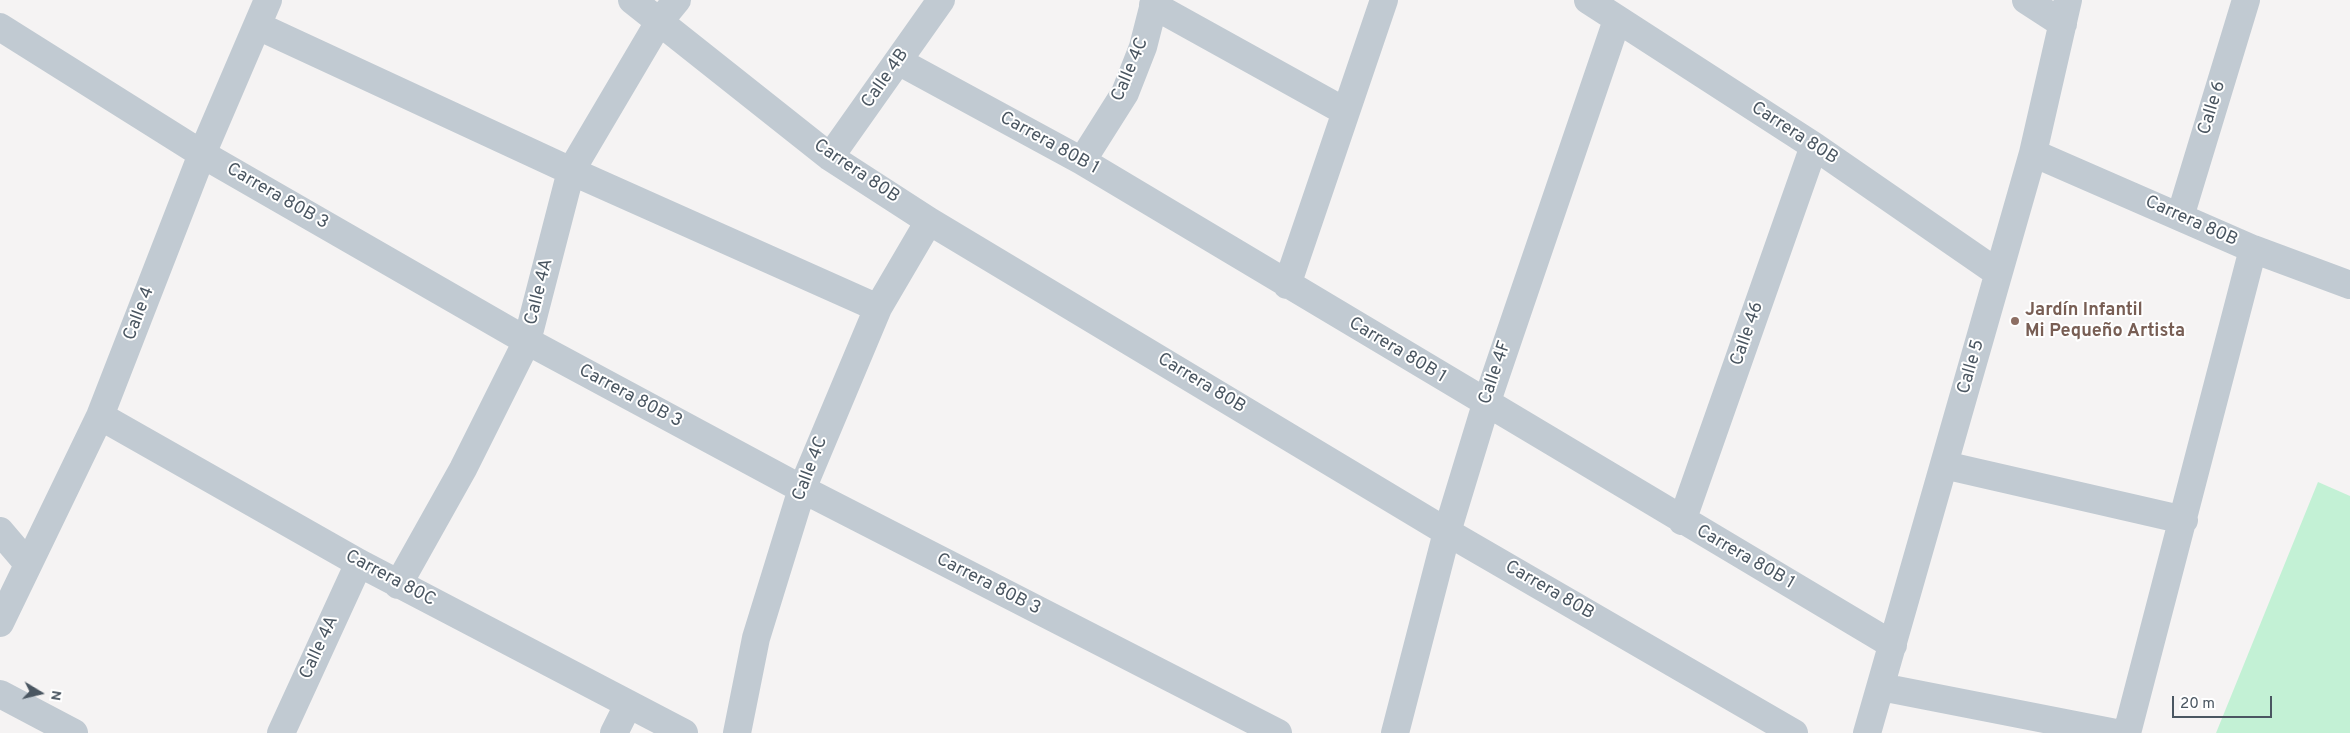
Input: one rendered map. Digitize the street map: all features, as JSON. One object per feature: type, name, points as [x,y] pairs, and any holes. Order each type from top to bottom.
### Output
[{"type":"street","name":"Calle 4","points":[[0,623],[100,416],[202,154],[268,0]]},
{"type":"street","name":"Carrera 80B","points":[[632,0],[830,157],[929,221],[1447,532],[1794,733]]},
{"type":"street","name":"Calle 4A","points":[[398,584],[463,470],[527,341],[571,171],[659,22],[677,0]]},
{"type":"street","name":"Calle 4B","points":[[830,157],[941,0]]},
{"type":"street","points":[[1287,285],[1384,0]]},
{"type":"street","name":"Carrera 80B","points":[[1588,0],[1814,146],[1998,273]]},
{"type":"street","points":[[2026,0],[2066,12]]},
{"type":"street","name":"Calle 6","points":[[2180,217],[2246,0]]},
{"type":"street","points":[[1154,2],[1346,112]]},
{"type":"street","name":"Calle 4C","points":[[1082,161],[1125,92],[1143,47],[1154,2]]},
{"type":"street","name":"Calle 5","points":[[1867,733],[2033,153],[2066,12]]},
{"type":"street","name":"Calle 4F","points":[[1395,733],[1447,532],[1486,404],[1617,20]]},
{"type":"street","points":[[258,26],[571,171],[878,308]]},
{"type":"street","name":"Carrera 80B 3","points":[[0,27],[202,154],[527,341],[802,489],[1278,733]]},
{"type":"street","name":"Carrera 80B 1","points":[[898,61],[1082,161],[1682,521],[1893,645]]},
{"type":"street","name":"Calle 46","points":[[1682,521],[1814,146]]},
{"type":"street","name":"Carrera 80B","points":[[2033,153],[2253,249],[2350,285]]},
{"type":"street","name":"Calle 4C","points":[[737,733],[756,638],[802,489],[878,308],[929,221]]},
{"type":"street","points":[[2128,733],[2253,249]]},
{"type":"street","name":"Carrera 80C","points":[[100,416],[359,563],[684,733]]},
{"type":"street","points":[[1944,464],[2184,520]]},
{"type":"street","points":[[0,531],[28,564]]},
{"type":"street","name":"Calle 4A","points":[[281,733],[359,563]]},
{"type":"street","points":[[1881,687],[2116,733]]},
{"type":"street","points":[[0,694],[74,733]]},
{"type":"street","points":[[614,733],[628,705]]},
{"type":"green space","points":[[2318,482],[2350,496],[2350,733],[2216,733]]},
{"type":"place","name":"Jardín Infantil Mi Pequeño Artista","points":[[2015,321]]}]
